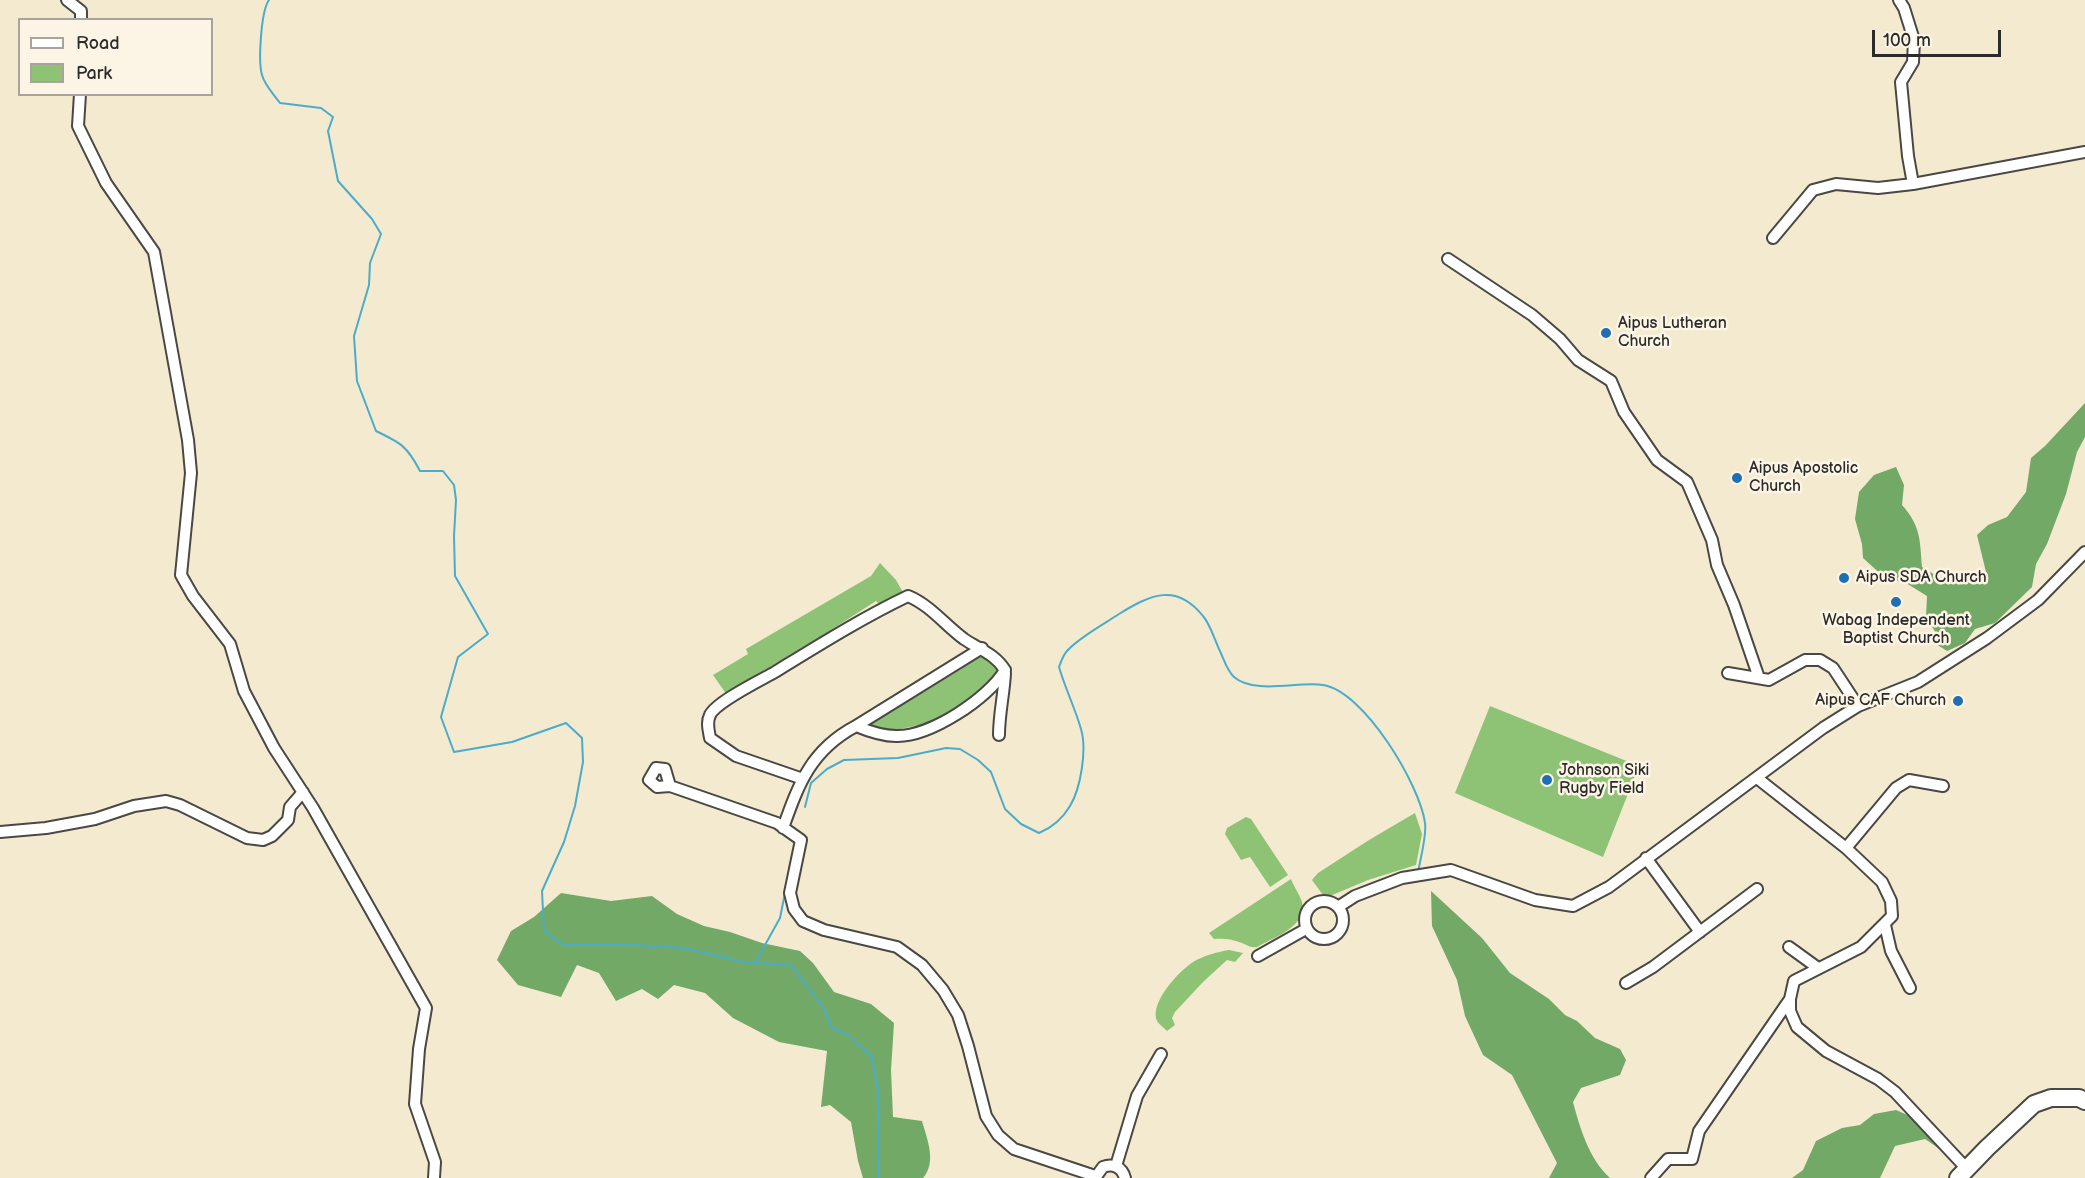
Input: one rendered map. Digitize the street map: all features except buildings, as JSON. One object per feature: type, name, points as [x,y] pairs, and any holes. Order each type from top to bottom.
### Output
[{"type":"main road","points":[[1963,1173],[2034,1104],[2050,1098],[2079,1098],[2085,1101]]},
{"type":"street","points":[[67,0],[81,11],[81,18]]},
{"type":"street","points":[[1899,0],[1904,8],[1914,40],[1912,62],[1901,82],[1913,184]]},
{"type":"street","points":[[80,96],[78,126],[106,183],[154,252],[188,440],[191,473],[181,575],[193,596],[230,644],[244,691],[274,748],[303,792],[426,1008],[419,1049],[415,1104],[435,1162],[434,1178]]},
{"type":"street","points":[[1773,238],[1813,190],[1836,184],[1878,188],[1913,184],[2085,152]]},
{"type":"street","points":[[1448,259],[1532,315],[1560,339],[1578,360],[1611,381],[1624,412],[1657,460],[1687,482],[1712,540],[1717,565],[1760,678]]},
{"type":"street","points":[[1338,907],[1354,896],[1402,878],[1451,870],[1535,900],[1573,906],[1610,887],[1823,728],[1858,706],[1918,682],[1987,638],[2038,600],[2085,552]]},
{"type":"street","points":[[803,778],[736,756],[710,738],[708,725],[710,714],[729,698],[883,608],[908,596],[921,601],[965,639],[999,660],[1005,670],[1005,689],[999,718],[999,735]]},
{"type":"street","points":[[783,828],[803,778],[814,760],[839,735],[982,648]]},
{"type":"street","points":[[1728,673],[1769,680],[1805,660],[1820,660],[1833,668],[1858,706]]},
{"type":"street","points":[[856,726],[872,732],[896,736],[921,733],[980,698],[999,681],[1005,670]]},
{"type":"street","points":[[1757,778],[1846,848],[1882,882],[1891,901],[1892,916],[1861,947],[1794,981],[1790,1011],[1797,1027],[1826,1051],[1878,1078],[1895,1092],[1963,1173]]},
{"type":"street","points":[[1846,848],[1896,788],[1909,780],[1943,786]]},
{"type":"street","points":[[670,786],[777,823],[801,840],[790,893],[794,909],[803,921],[824,930],[897,948],[922,965],[944,990],[958,1015],[987,1116],[998,1135],[1014,1149],[1095,1177],[1103,1167],[1116,1166],[1122,1170],[1125,1178]]},
{"type":"street","points":[[0,832],[46,828],[95,819],[134,806],[166,801],[180,805],[247,838],[263,840],[272,836],[288,820],[290,807],[303,792]]},
{"type":"street","points":[[1646,858],[1700,932]]},
{"type":"street","points":[[1626,983],[1653,967],[1757,889]]},
{"type":"street","points":[[1321,900],[1338,907],[1343,919],[1342,926],[1335,936],[1322,939],[1310,934],[1306,929],[1305,917],[1310,906],[1321,900]]},
{"type":"street","points":[[1885,925],[1891,951],[1910,988]]},
{"type":"street","points":[[1258,956],[1306,929]]},
{"type":"street","points":[[1789,947],[1818,968]]},
{"type":"street","points":[[1651,1178],[1668,1159],[1692,1159],[1699,1131],[1790,999]]},
{"type":"street","points":[[1116,1166],[1137,1096],[1161,1054]]},
{"type":"green space","points":[[2085,403],[2085,437],[2077,452],[2066,494],[2047,544],[2036,564],[2032,587],[1995,623],[1975,629],[1965,643],[1947,651],[1936,644],[1936,633],[1926,617],[1927,596],[1906,583],[1885,578],[1863,558],[1862,544],[1855,519],[1859,492],[1874,475],[1896,467],[1904,485],[1902,505],[1913,520],[1918,534],[1922,567],[1940,578],[1951,574],[1967,583],[1986,572],[1977,535],[1988,525],[2007,517],[2026,492],[2031,458]]},
{"type":"green space","points":[[880,563],[896,580],[904,594],[881,606],[876,601],[831,630],[832,635],[811,647],[808,644],[743,683],[745,687],[727,695],[713,675],[748,654],[746,649],[871,576]]},
{"type":"green space","points":[[978,656],[992,662],[996,667],[996,675],[990,683],[967,701],[929,723],[891,731],[863,723],[872,717],[877,720],[963,668],[964,663]]},
{"type":"green space","name":"Johnson Siki Rugby Field","points":[[1490,706],[1639,766],[1603,857],[1455,793]]},
{"type":"green space","points":[[1415,813],[1422,834],[1416,865],[1368,880],[1330,896],[1323,895],[1312,880],[1318,873]]},
{"type":"green space","points":[[1246,817],[1251,819],[1288,875],[1270,887],[1250,857],[1241,860],[1225,834],[1227,828]]},
{"type":"green space","points":[[1291,879],[1302,902],[1302,910],[1300,918],[1288,930],[1257,947],[1250,947],[1232,940],[1214,939],[1209,933]]},
{"type":"green space","points":[[1431,891],[1482,938],[1510,973],[1549,999],[1565,1015],[1577,1021],[1595,1038],[1620,1049],[1626,1060],[1620,1075],[1581,1088],[1573,1102],[1591,1152],[1596,1162],[1610,1178],[1549,1178],[1557,1163],[1512,1075],[1483,1055],[1465,1016],[1457,980],[1432,926]]},
{"type":"green space","points":[[561,893],[611,901],[652,896],[677,914],[704,926],[762,943],[800,951],[813,963],[834,992],[871,1004],[894,1023],[891,1070],[893,1117],[922,1121],[930,1158],[923,1178],[863,1178],[851,1122],[830,1105],[821,1107],[827,1051],[779,1042],[733,1018],[705,993],[674,985],[658,999],[642,989],[616,1001],[599,973],[577,965],[561,997],[518,985],[497,960],[511,931],[534,917]]},
{"type":"green space","points":[[1229,950],[1243,953],[1235,962],[1227,960],[1203,982],[1175,1012],[1172,1018],[1175,1025],[1167,1031],[1157,1021],[1156,1014],[1157,1005],[1167,988],[1180,972],[1193,962],[1210,954]]},
{"type":"green space","points":[[1896,1110],[1919,1120],[1941,1150],[1925,1139],[1895,1146],[1880,1178],[1792,1178],[1803,1170],[1816,1141],[1842,1128],[1860,1125],[1874,1114]]},
{"type":"waterway","points":[[269,0],[264,14],[260,48],[262,75],[265,82],[280,103],[321,108],[333,117],[328,131],[338,181],[372,219],[381,234],[370,263],[369,285],[354,336],[357,381],[376,431],[403,446],[420,471],[443,471],[454,485],[456,500],[455,576],[488,634],[458,657],[441,717],[454,752],[512,742],[566,723],[582,738],[583,762],[575,806],[564,842],[542,891],[544,931],[563,945],[685,948],[743,962],[791,965],[824,1009],[832,1028],[849,1035],[872,1057],[878,1092],[879,1178]]},
{"type":"waterway","points":[[805,807],[811,783],[827,769],[844,760],[898,758],[946,748],[960,749],[978,760],[991,772],[1005,809],[1021,824],[1039,833],[1048,828],[1064,815],[1074,798],[1083,757],[1081,729],[1059,667],[1063,657],[1084,636],[1130,607],[1152,597],[1173,595],[1193,605],[1205,619],[1227,668],[1234,677],[1253,685],[1323,685],[1339,691],[1356,704],[1372,721],[1401,764],[1421,806],[1425,828],[1418,873]]},
{"type":"waterway","points":[[755,963],[780,918],[794,848]]},
{"type":"place","name":"Aipus Lutheran Church","points":[[1606,333]]},
{"type":"place","name":"Aipus Apostolic Church","points":[[1737,478]]},
{"type":"place","name":"Aipus SDA Church","points":[[1844,578]]},
{"type":"place","name":"Wabag Independent Baptist Church","points":[[1896,602]]},
{"type":"place","name":"Aipus CAF Church","points":[[1958,701]]},
{"type":"place","name":"Johnson Siki Rugby Field","points":[[1547,780]]}]
